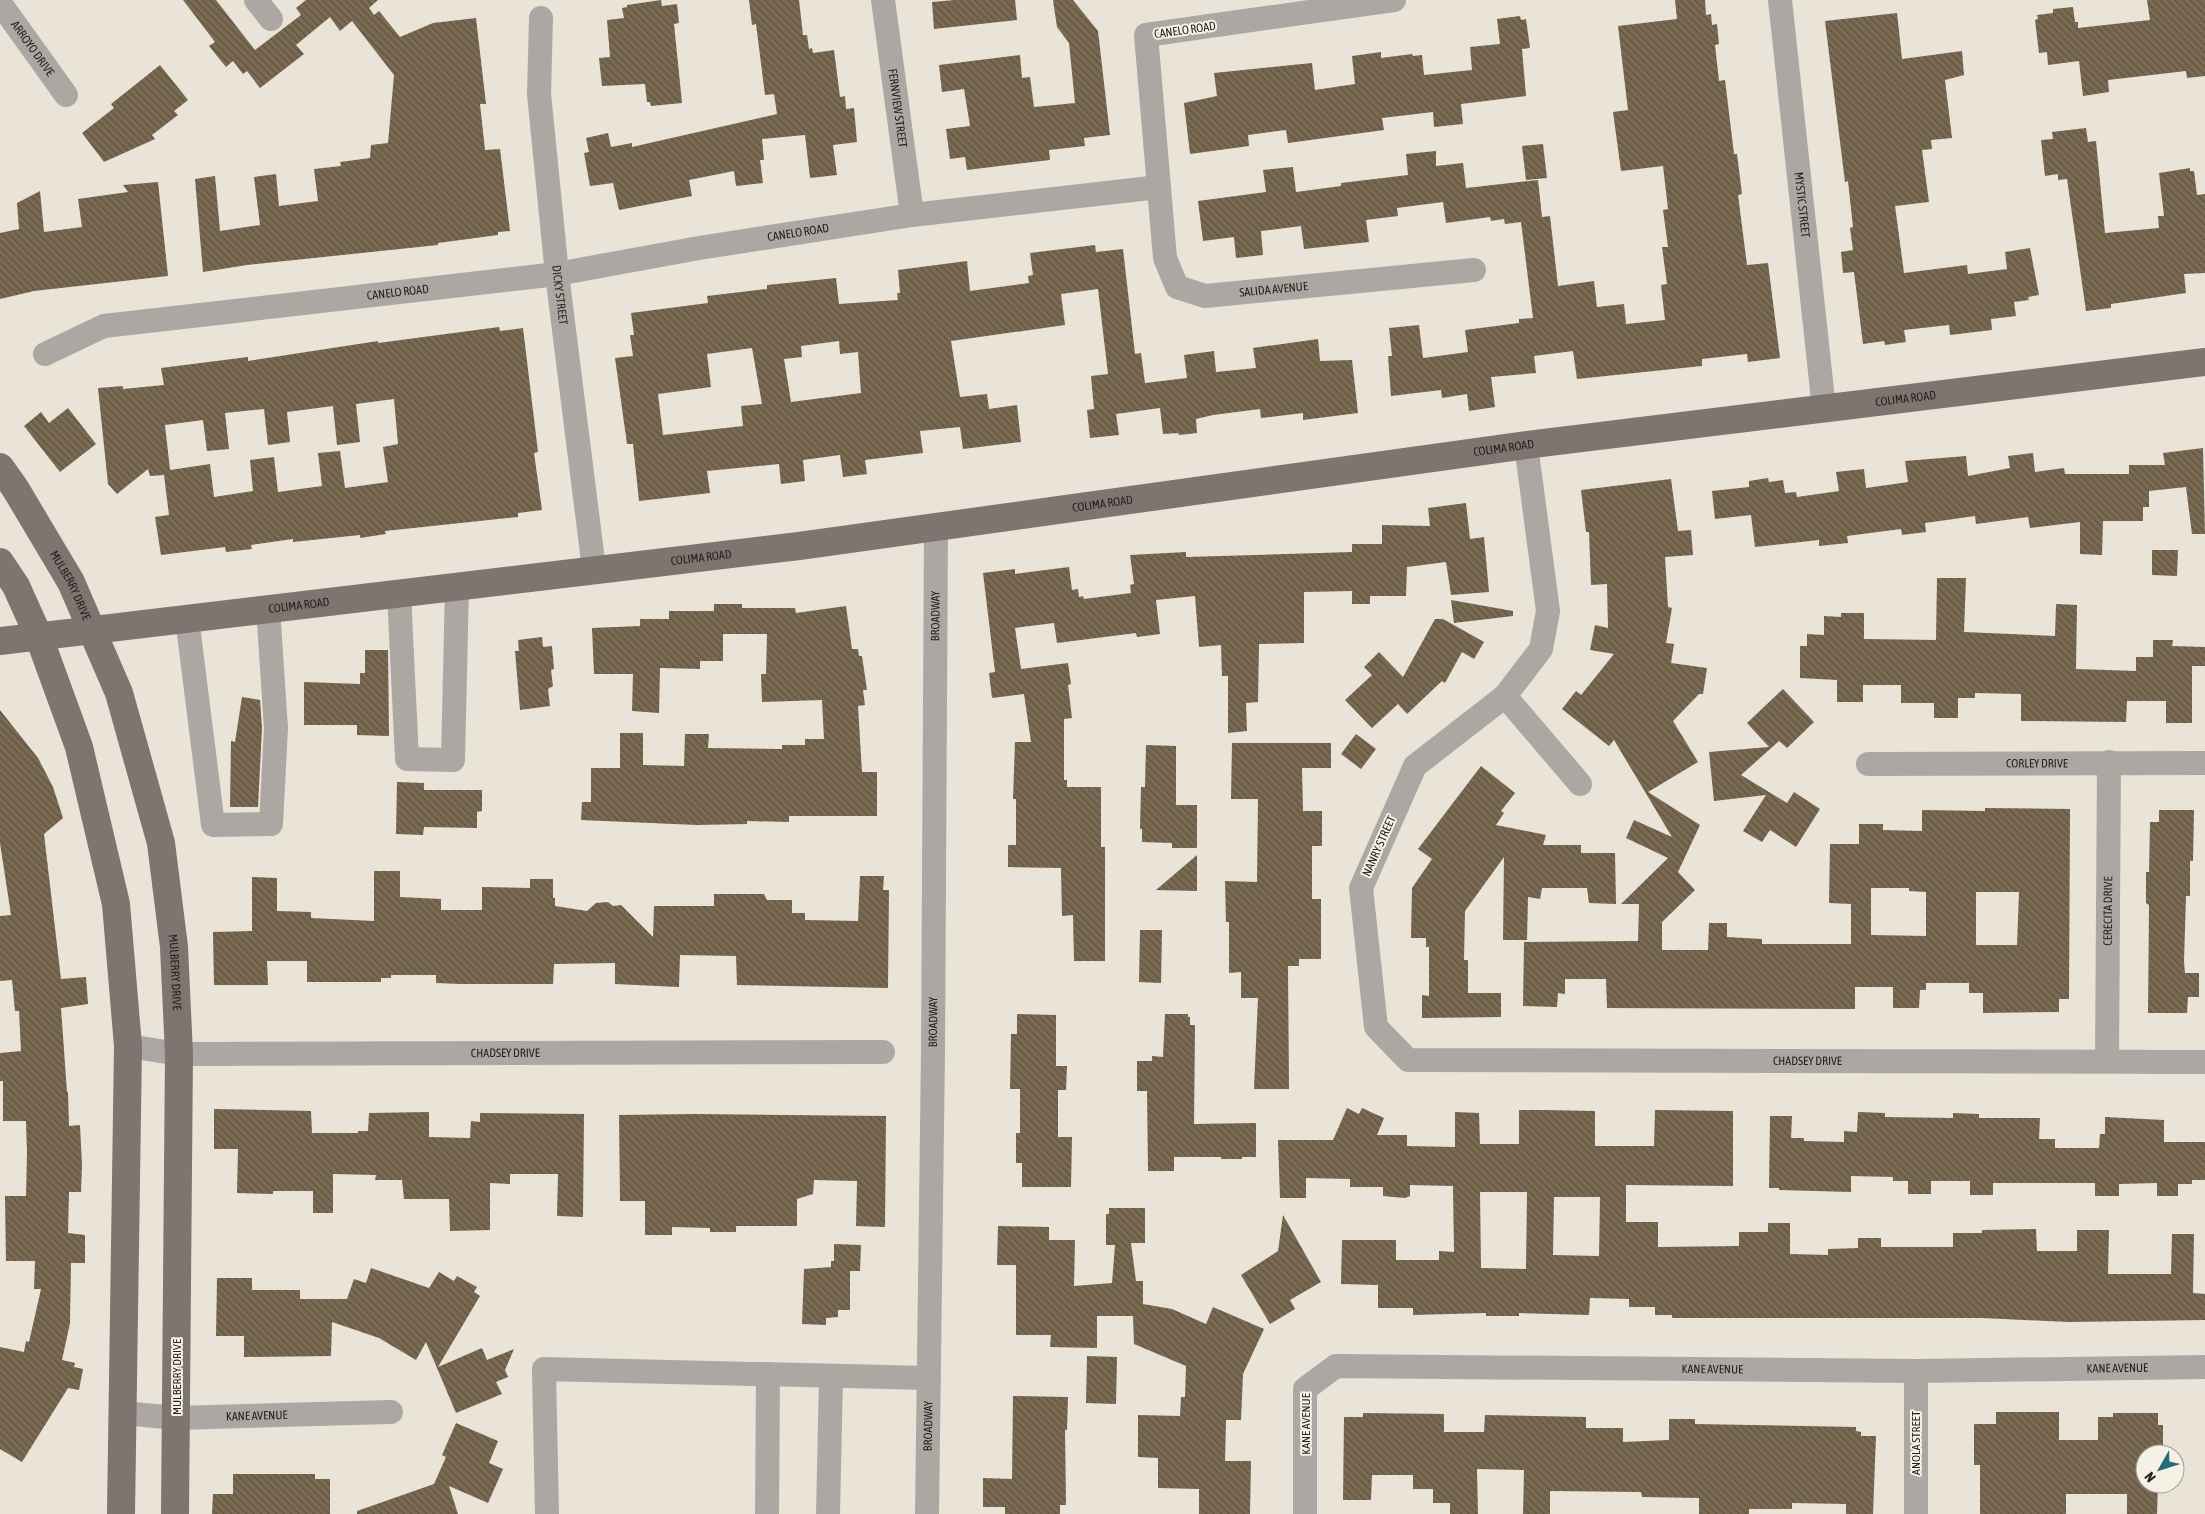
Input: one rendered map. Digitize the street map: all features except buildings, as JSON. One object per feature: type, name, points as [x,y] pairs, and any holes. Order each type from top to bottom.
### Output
[{"type":"main road","name":"COLIMA ROAD","points":[[0,641],[92,632],[268,608],[936,528],[1526,445],[2205,362]]},
{"type":"main road","name":"MULBERRY DRIVE","points":[[0,467],[15,488],[71,582],[119,693],[160,843],[174,947],[179,1054],[175,1514]]},
{"type":"main road","points":[[0,562],[16,586],[39,637],[79,747],[116,904],[128,1046],[122,1514]]},
{"type":"street","points":[[256,0],[271,19]]},
{"type":"street","name":"FERNVIEW STREET","points":[[883,0],[912,215]]},
{"type":"street","name":"CANELO ROAD","points":[[45,354],[104,326],[557,274],[699,248],[912,215],[1159,187],[1146,35],[1394,0]]},
{"type":"street","name":"MYSTIC STREET","points":[[1780,0],[1824,409]]},
{"type":"street","name":"ARROYO DRIVE","points":[[0,3],[66,95]]},
{"type":"street","name":"DICKY STREET","points":[[541,18],[540,94],[557,274],[594,569]]},
{"type":"street","name":"SALIDA AVENUE","points":[[1159,187],[1165,258],[1177,287],[1205,296],[1474,270]]},
{"type":"street","name":"NANRY STREET","points":[[1408,1060],[1376,1027],[1361,888],[1415,766],[1504,696],[1540,649],[1548,611],[1526,445]]},
{"type":"street","name":"BROADWAY","points":[[928,1514],[936,528]]},
{"type":"street","points":[[399,593],[406,759],[453,760],[457,586]]},
{"type":"street","points":[[187,618],[213,825],[271,824],[276,728],[268,608]]},
{"type":"street","points":[[1504,696],[1580,784]]},
{"type":"street","name":"CERECITA DRIVE","points":[[2107,1060],[2109,762]]},
{"type":"street","name":"CORLEY DRIVE","points":[[1868,764],[2205,763]]},
{"type":"street","name":"CHADSEY DRIVE","points":[[128,1046],[179,1054],[883,1052]]},
{"type":"street","name":"CHADSEY DRIVE","points":[[1408,1060],[2107,1060],[2205,1062]]},
{"type":"street","name":"KANE AVENUE","points":[[1306,1514],[1305,1389],[1336,1366],[1916,1371],[2205,1367]]},
{"type":"street","points":[[547,1514],[544,1369],[929,1378]]},
{"type":"street","name":"ANOLA STREET","points":[[1916,1371],[1916,1514]]},
{"type":"street","points":[[767,1514],[768,1374]]},
{"type":"street","points":[[828,1514],[831,1376]]},
{"type":"street","name":"KANE AVENUE","points":[[122,1413],[176,1418],[391,1412]]}]
